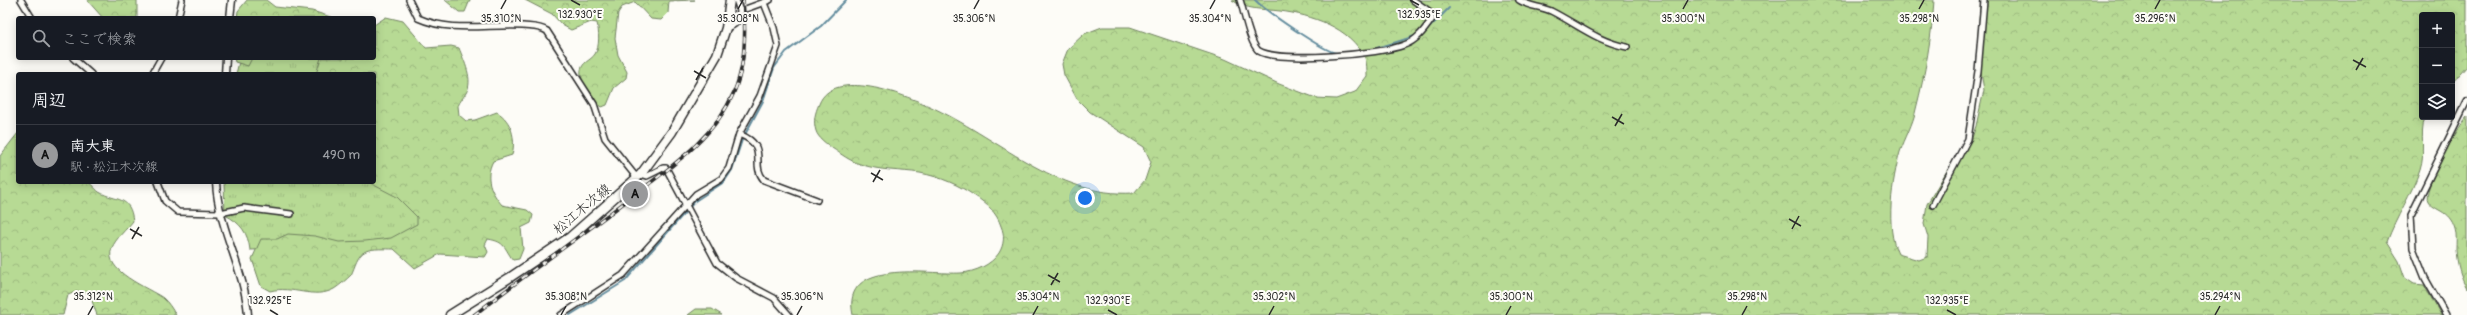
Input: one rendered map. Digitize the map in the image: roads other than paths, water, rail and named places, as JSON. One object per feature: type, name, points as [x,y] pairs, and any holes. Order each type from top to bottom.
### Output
[{"type":"main road","name":"松江木次線","points":[[450,315],[570,237],[639,176],[672,132],[696,94],[716,55],[726,28],[730,0]]},
{"type":"street","points":[[21,0],[31,16]]},
{"type":"street","points":[[178,16],[182,0]]},
{"type":"street","points":[[230,16],[232,0]]},
{"type":"street","points":[[409,0],[418,18],[444,25],[468,27],[499,24],[537,27],[547,31],[594,104],[605,138],[639,176],[647,176],[665,167],[717,263],[736,278],[774,298],[789,315]]},
{"type":"street","points":[[726,28],[733,26],[738,21],[740,11],[736,0]]},
{"type":"street","points":[[740,11],[770,0]]},
{"type":"street","points":[[1240,0],[1251,37],[1258,50],[1266,54],[1289,57],[1350,55],[1405,45],[1424,31],[1432,18],[1429,11],[1413,0]]},
{"type":"street","points":[[1519,0],[1527,5],[1550,11],[1604,40],[1627,47]]},
{"type":"street","points":[[1933,204],[1968,139],[1978,71],[1984,0]]},
{"type":"street","points":[[561,315],[623,275],[688,208],[696,194],[721,179],[729,168],[760,96],[778,46],[774,28],[764,3]]},
{"type":"street","points":[[75,60],[89,72]]},
{"type":"street","points":[[153,72],[160,60]]},
{"type":"street","points":[[225,72],[226,60]]},
{"type":"street","points":[[2446,315],[2425,278],[2413,248],[2412,215],[2467,101]]},
{"type":"street","points":[[742,135],[758,149],[759,170],[764,180],[817,200]]},
{"type":"street","points":[[159,184],[165,201],[173,210],[187,213],[220,213],[244,208],[291,214]]},
{"type":"street","points":[[216,184],[220,213],[242,281],[248,315]]},
{"type":"waterway","points":[[570,315],[625,281],[695,201],[724,182],[732,170],[742,140],[763,101],[774,68],[786,52],[821,26],[846,0]]},
{"type":"waterway","points":[[1255,0],[1308,39],[1330,51],[1337,53],[1367,50],[1415,36]]},
{"type":"waterway","points":[[1423,34],[1449,8]]},
{"type":"railway","points":[[474,315],[610,214],[674,164],[689,152],[715,124],[734,92],[741,70],[745,35],[743,0]]},
{"type":"place","name":"南大東","points":[[635,194]]}]
